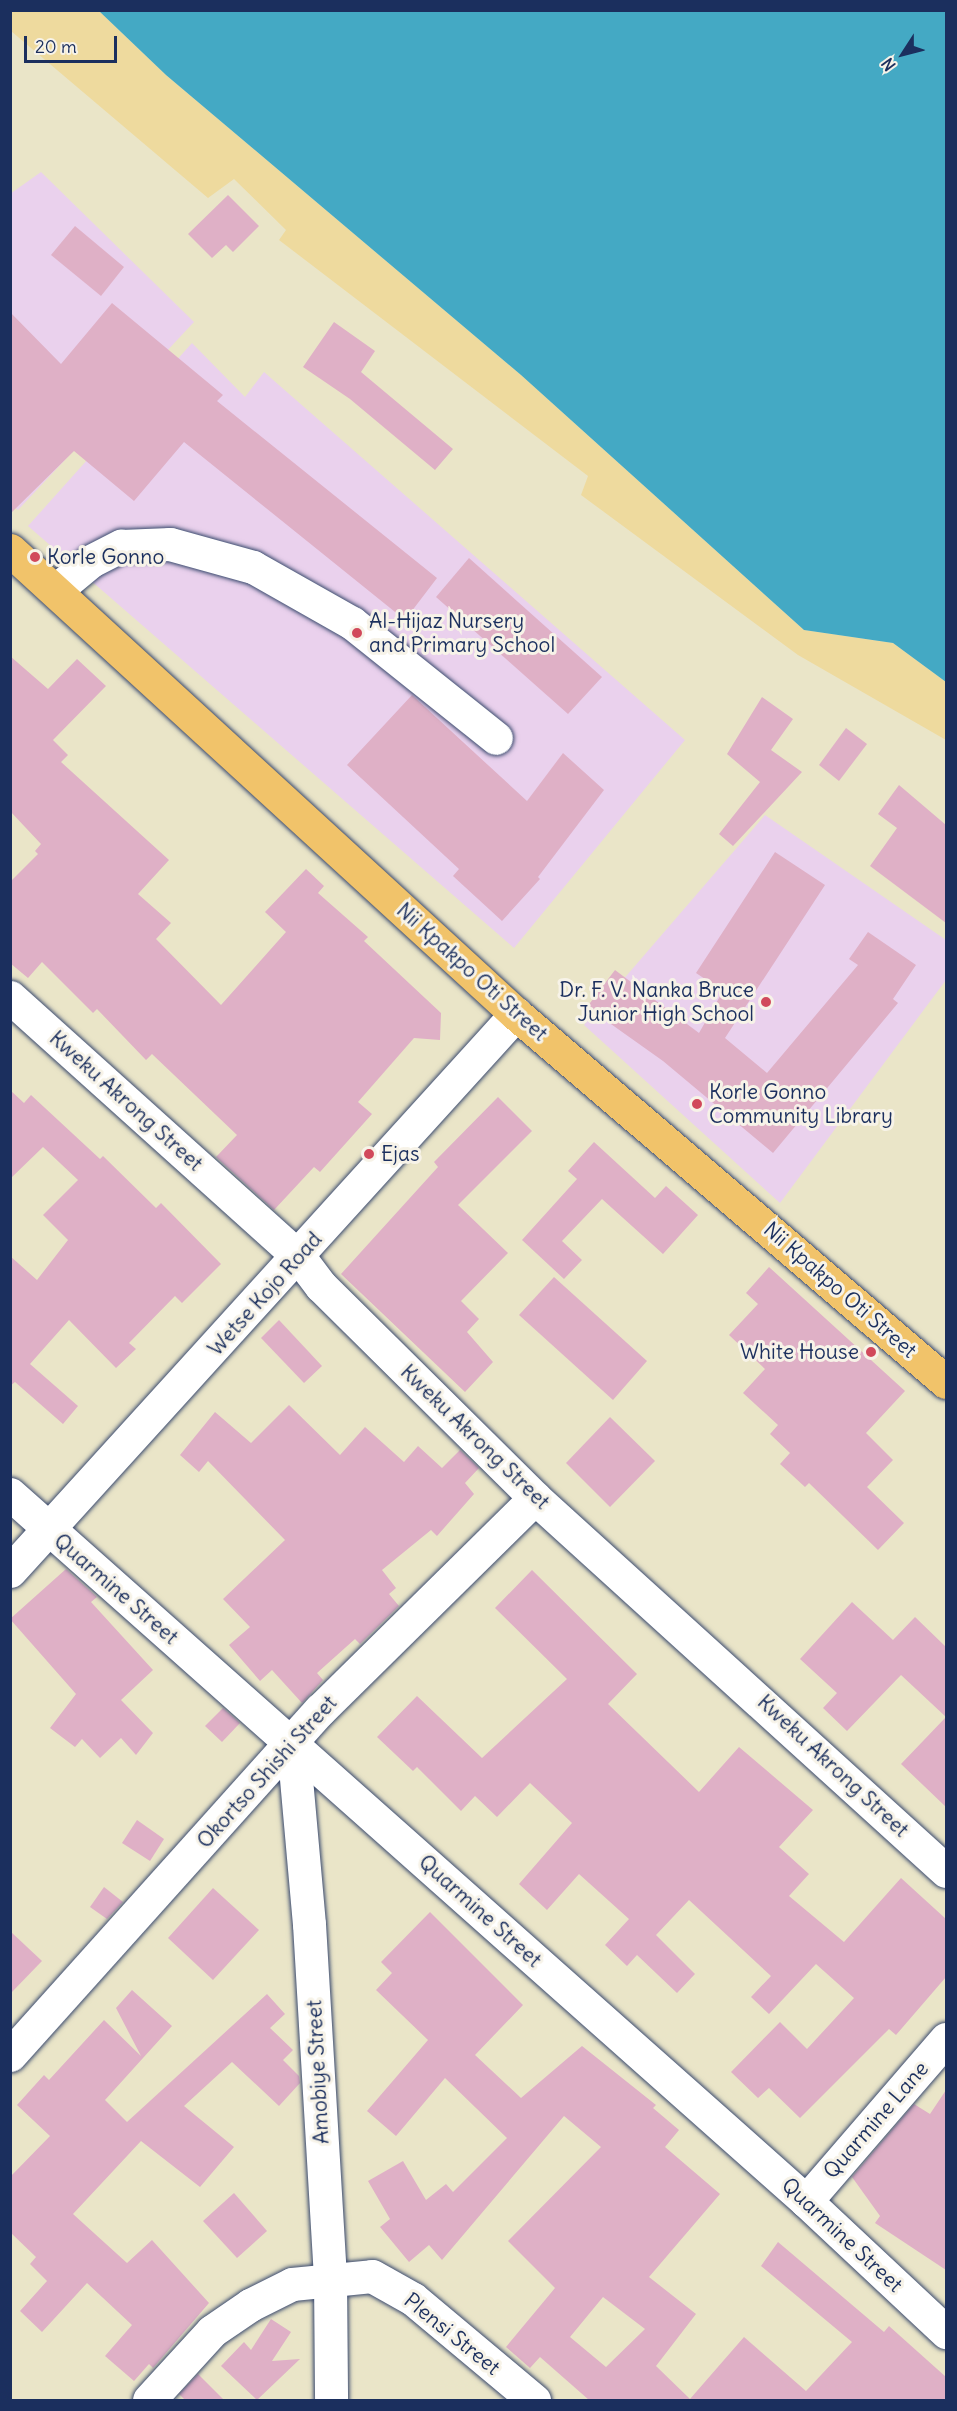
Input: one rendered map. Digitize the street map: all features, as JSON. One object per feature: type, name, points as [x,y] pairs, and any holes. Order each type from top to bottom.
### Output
[{"type":"main road","name":"Nii Kpakpo Oti Street","points":[[10,550],[516,1014],[946,1382]]},
{"type":"street","points":[[56,590],[91,561],[121,546],[170,544],[253,567],[352,623],[496,738]]},
{"type":"street","name":"Kweku Akrong Street","points":[[10,997],[299,1257],[321,1286],[535,1498],[946,1871]]},
{"type":"street","name":"Wetse Kojo Road","points":[[10,1570],[49,1531],[299,1257],[516,1014]]},
{"type":"street","name":"Quarmine Street","points":[[10,1494],[806,2201],[946,2332]]},
{"type":"street","name":"Okortso Shishi Street","points":[[10,2055],[293,1745],[320,1710],[535,1498]]},
{"type":"street","name":"Amobiye Street","points":[[293,1745],[309,1924],[330,2278],[331,2400]]},
{"type":"street","name":"Quarmine Lane","points":[[806,2201],[946,2039]]},
{"type":"street","name":"Plensi Street","points":[[149,2400],[212,2331],[249,2305],[292,2284],[330,2278],[372,2276],[412,2299],[534,2400]]},
{"type":"shaded area","points":[[41,172],[194,322],[18,510],[10,503],[10,194]]},
{"type":"shaded area","name":"Al-Hijaz Nursery and Primary School","points":[[192,343],[245,397],[264,372],[685,740],[514,948],[28,526]]},
{"type":"shaded area","name":"Dr. F. V. Nanka Bruce Junior High School","points":[[765,815],[946,940],[946,980],[780,1203],[584,1025]]},
{"type":"sand","points":[[11,11],[99,11],[166,75],[521,375],[804,630],[893,643],[946,682],[946,740],[798,655],[581,495],[588,476],[279,240],[286,230],[234,179],[208,198],[11,31]]},
{"type":"water","points":[[99,11],[946,11],[946,682],[893,643],[804,630],[521,375],[166,75]]},
{"type":"building","points":[[228,195],[259,226],[233,252],[226,245],[212,258],[188,234]]},
{"type":"building","points":[[75,226],[124,267],[101,296],[51,255]]},
{"type":"building","points":[[112,303],[223,395],[217,401],[437,578],[405,620],[184,442],[134,501],[74,451],[10,514],[10,312],[61,364]]},
{"type":"building","points":[[334,322],[375,351],[361,372],[453,449],[435,470],[350,399],[303,367]]},
{"type":"building","points":[[469,558],[602,677],[568,714],[436,597]]},
{"type":"building","points":[[10,656],[48,689],[77,659],[106,686],[53,740],[68,755],[61,762],[169,860],[138,894],[171,923],[156,939],[221,1005],[286,932],[265,912],[306,869],[324,886],[318,893],[368,937],[364,941],[441,1013],[440,1040],[414,1038],[358,1102],[372,1114],[320,1172],[314,1167],[274,1210],[216,1157],[237,1135],[152,1054],[146,1060],[97,1009],[93,1013],[42,962],[28,978],[10,963],[10,882],[38,854],[35,851],[41,844],[10,811]]},
{"type":"building","points":[[412,695],[527,801],[563,753],[604,790],[538,877],[540,879],[502,921],[453,876],[459,869],[347,765]]},
{"type":"building","points":[[762,697],[793,719],[771,750],[802,772],[733,846],[719,834],[760,782],[727,754]]},
{"type":"building","points":[[846,728],[867,744],[839,781],[819,765]]},
{"type":"building","points":[[899,785],[946,825],[946,923],[870,866],[897,828],[878,814]]},
{"type":"building","points":[[775,852],[825,885],[725,1038],[767,1073],[858,965],[849,959],[868,932],[916,965],[893,999],[898,1003],[773,1153],[663,1061],[587,1007],[615,970],[699,1033],[723,991],[696,973]]},
{"type":"building","points":[[10,1090],[24,1103],[31,1095],[100,1159],[103,1156],[156,1208],[161,1203],[221,1264],[182,1303],[175,1296],[129,1343],[136,1349],[116,1368],[69,1320],[30,1364],[78,1406],[63,1424],[15,1382],[10,1386],[10,1256],[37,1280],[68,1240],[43,1215],[78,1180],[43,1147],[10,1179]]},
{"type":"building","points":[[498,1097],[532,1131],[458,1205],[508,1253],[461,1301],[479,1319],[467,1332],[493,1362],[465,1392],[341,1274],[438,1167],[434,1162]]},
{"type":"building","points":[[594,1142],[655,1198],[666,1186],[698,1215],[663,1254],[602,1199],[562,1241],[582,1260],[564,1279],[522,1240],[577,1179],[568,1171]]},
{"type":"building","points":[[769,1267],[905,1391],[866,1433],[893,1460],[867,1487],[904,1523],[878,1550],[809,1483],[805,1487],[780,1464],[790,1453],[770,1434],[778,1425],[743,1393],[765,1369],[729,1335],[758,1304],[746,1293]]},
{"type":"building","points":[[554,1277],[647,1361],[613,1400],[519,1315]]},
{"type":"building","points":[[279,1320],[322,1366],[304,1383],[261,1338]]},
{"type":"building","points":[[289,1405],[340,1455],[365,1427],[404,1462],[418,1446],[442,1468],[460,1450],[479,1468],[465,1483],[474,1494],[437,1536],[431,1530],[382,1570],[396,1588],[389,1594],[399,1606],[360,1644],[355,1639],[317,1673],[323,1680],[302,1703],[272,1670],[260,1681],[229,1645],[250,1627],[223,1599],[285,1540],[208,1461],[199,1472],[180,1455],[215,1412],[251,1443]]},
{"type":"building","points":[[610,1417],[655,1461],[610,1507],[566,1463]]},
{"type":"building","points":[[66,1569],[97,1597],[91,1602],[153,1670],[121,1700],[153,1733],[136,1755],[121,1738],[100,1758],[82,1739],[75,1747],[50,1728],[76,1694],[10,1619]]},
{"type":"building","points":[[532,1570],[637,1674],[608,1704],[699,1792],[739,1747],[813,1810],[779,1847],[809,1874],[789,1896],[844,1942],[901,1878],[946,1919],[946,1977],[896,2035],[889,2029],[800,2118],[769,2088],[758,2098],[731,2072],[780,2022],[807,2049],[854,1998],[816,1964],[769,2014],[751,1997],[771,1976],[689,1900],[656,1935],[695,1974],[677,1993],[637,1955],[627,1966],[605,1945],[629,1919],[579,1874],[547,1910],[519,1884],[572,1823],[530,1783],[497,1817],[475,1796],[461,1811],[417,1767],[413,1771],[377,1737],[417,1696],[482,1758],[567,1679],[495,1608]]},
{"type":"building","points":[[852,1602],[893,1640],[915,1617],[946,1647],[946,1717],[901,1675],[847,1731],[823,1708],[837,1693],[800,1659]]},
{"type":"building","points":[[223,1708],[240,1723],[222,1742],[205,1726]]},
{"type":"building","points":[[946,1717],[946,1807],[901,1764]]},
{"type":"building","points":[[137,1820],[164,1839],[150,1861],[122,1843]]},
{"type":"building","points":[[104,1887],[123,1902],[107,1919],[90,1907]]},
{"type":"building","points":[[213,1888],[259,1930],[213,1980],[168,1938]]},
{"type":"building","points":[[430,1912],[523,2005],[475,2055],[521,2098],[582,2046],[656,2105],[653,2108],[679,2130],[665,2147],[720,2194],[649,2277],[696,2314],[656,2366],[690,2399],[744,2337],[806,2391],[852,2342],[761,2266],[778,2242],[884,2332],[889,2326],[946,2377],[946,2400],[589,2400],[540,2357],[530,2368],[506,2347],[555,2288],[508,2241],[601,2147],[564,2116],[442,2260],[429,2245],[409,2262],[380,2227],[390,2219],[368,2181],[403,2161],[426,2200],[446,2184],[453,2192],[507,2138],[445,2078],[396,2136],[367,2111],[428,2040],[376,1990],[392,1973],[381,1962]],"holes":[[[603,2297],[645,2329],[606,2367],[570,2337]]]},
{"type":"building","points":[[10,1931],[42,1961],[10,1994]]},
{"type":"building","points":[[132,1990],[172,2026],[105,2100],[127,2122],[267,1994],[285,2014],[270,2028],[293,2050],[283,2060],[299,2076],[300,2083],[279,2106],[232,2062],[184,2106],[234,2147],[200,2187],[141,2141],[73,2214],[127,2263],[152,2240],[209,2303],[153,2368],[149,2364],[134,2381],[105,2356],[132,2325],[87,2283],[42,2332],[20,2311],[47,2281],[30,2264],[36,2257],[10,2232],[10,2177],[50,2136],[17,2105],[44,2075],[49,2080],[104,2020],[141,2056],[116,2008]]},
{"type":"building","points":[[946,2090],[946,2270],[875,2223],[880,2216],[852,2177],[914,2104],[930,2114]]},
{"type":"building","points":[[234,2193],[267,2231],[237,2258],[203,2221]]},
{"type":"building","points":[[271,2319],[291,2332],[272,2361],[300,2359],[257,2400],[221,2366],[244,2342],[251,2350]]},
{"type":"building","points":[[198,2374],[224,2400],[185,2400],[179,2394]]},
{"type":"place","name":"Korle Gonno","points":[[35,557]]},
{"type":"place","name":"Al-Hijaz Nursery and Primary School","points":[[357,633]]},
{"type":"place","name":"Dr. F. V. Nanka Bruce Junior High School","points":[[766,1002]]},
{"type":"place","name":"Korle Gonno Community Library","points":[[697,1104]]},
{"type":"place","name":"Ejas","points":[[369,1154]]},
{"type":"place","name":"White House","points":[[871,1352]]}]
